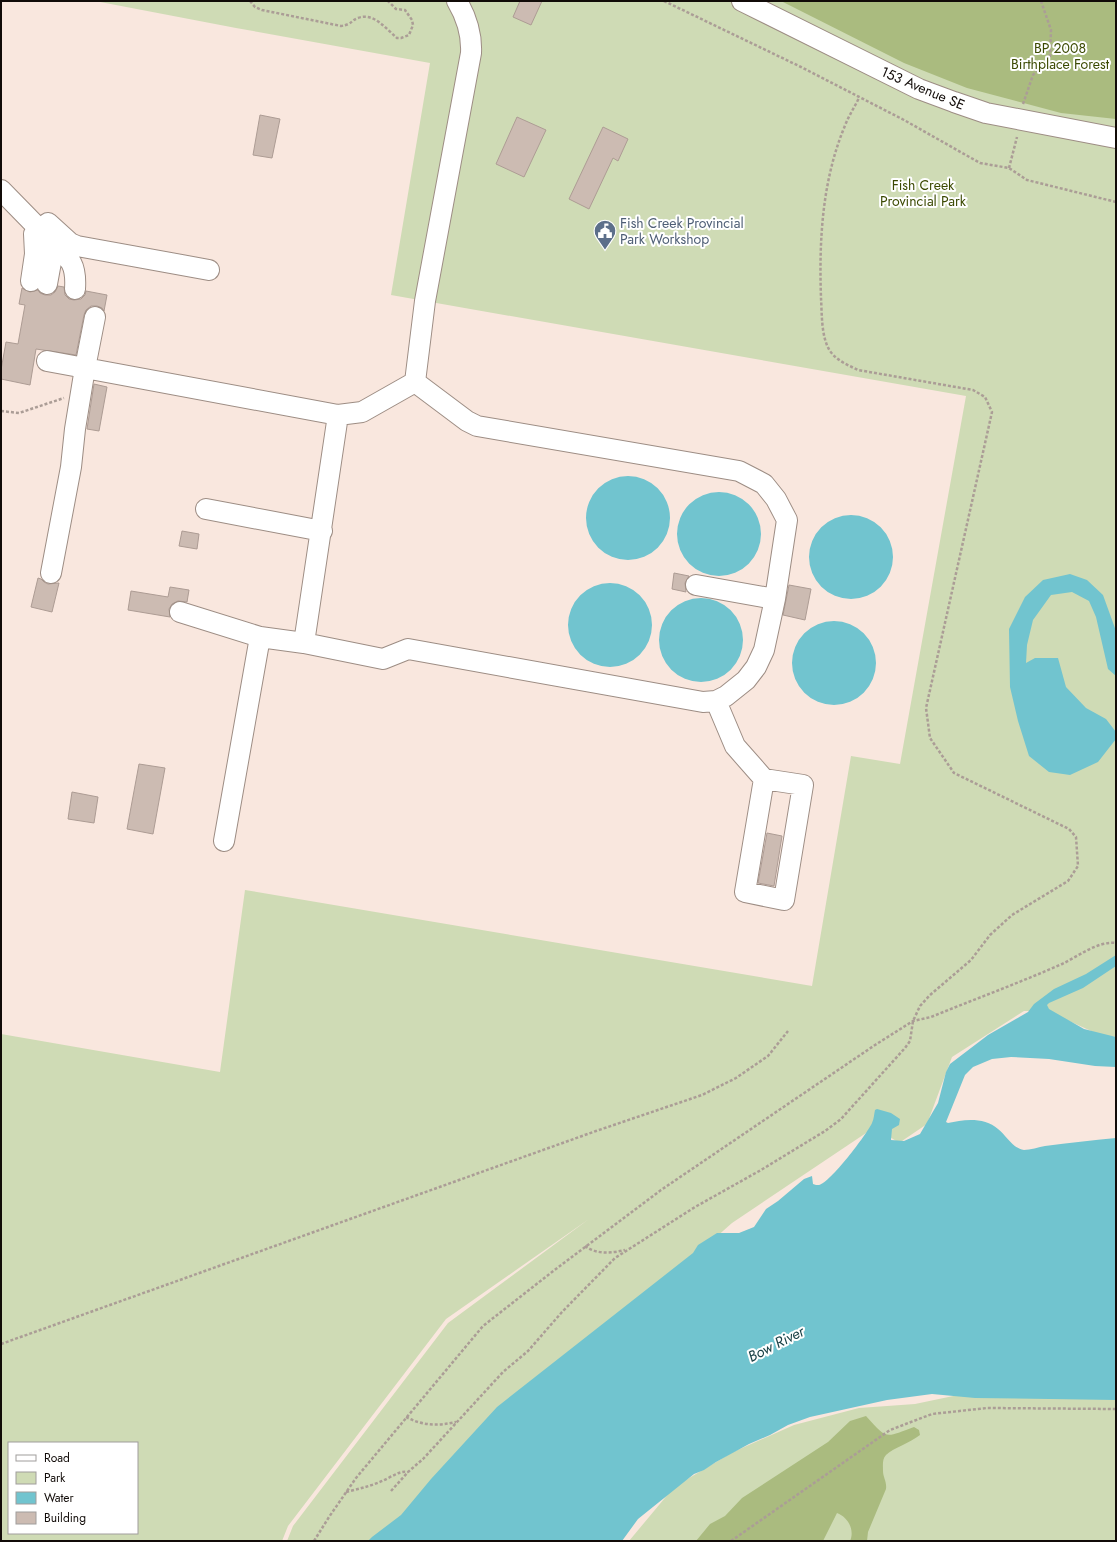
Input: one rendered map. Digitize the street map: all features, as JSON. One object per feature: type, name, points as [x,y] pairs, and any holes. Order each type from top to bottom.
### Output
[{"type":"lane","points":[[415,382],[426,301],[471,53],[471,40],[468,24],[457,1]]},
{"type":"lane","name":"153 Avenue SE","points":[[742,1],[919,89],[986,113],[1116,138]]},
{"type":"lane","points":[[1,190],[71,260],[76,276],[75,289]]},
{"type":"lane","points":[[44,233],[48,223],[70,242],[77,246],[209,270]]},
{"type":"lane","points":[[39,282],[34,234],[44,233]]},
{"type":"lane","points":[[51,573],[71,467],[75,429],[95,317]]},
{"type":"lane","points":[[47,361],[338,415],[362,412],[415,382]]},
{"type":"lane","points":[[180,612],[260,637],[304,643],[383,659],[408,649],[703,702],[716,701],[737,688],[756,667],[764,650],[775,599],[787,520],[776,499],[764,484],[740,472],[478,426],[467,421],[415,382]]},
{"type":"lane","points":[[304,643],[322,531],[338,415]]},
{"type":"lane","points":[[206,510],[322,531]]},
{"type":"lane","points":[[696,585],[775,599]]},
{"type":"lane","points":[[224,840],[260,637]]},
{"type":"lane","points":[[716,701],[736,746],[764,779],[803,785],[784,900],[745,892],[764,779]]},
{"type":"path","points":[[250,1],[255,7],[262,10],[342,26],[350,24],[357,18],[369,17],[397,38],[409,35],[413,25],[408,14],[405,10],[396,9],[388,1]]},
{"type":"path","points":[[664,1],[904,120],[980,163],[1009,168],[1027,180],[1116,202]]},
{"type":"path","points":[[1009,168],[1017,142],[1020,120],[1033,75],[1050,56],[1050,30],[1041,1]]},
{"type":"path","points":[[391,1491],[408,1472],[423,1459],[502,1372],[528,1351],[562,1312],[615,1258],[695,1207],[800,1147],[841,1119],[905,1048],[910,1041],[913,1021],[920,1006],[930,995],[971,960],[990,935],[1012,916],[1068,881],[1078,866],[1076,837],[1069,828],[954,773],[930,738],[926,708],[992,412],[985,397],[974,390],[858,370],[842,363],[830,351],[822,321],[821,282],[823,205],[833,161],[844,127],[859,98]]},
{"type":"path","points":[[1,411],[19,413],[65,398]]},
{"type":"path","points":[[314,1541],[346,1492],[406,1417],[483,1326],[660,1190],[824,1078],[913,1021],[931,1017],[1064,963],[1090,949],[1111,942],[1116,943]]},
{"type":"path","points":[[1,1344],[596,1131],[702,1095],[736,1078],[768,1056],[788,1031]]},
{"type":"path","points":[[586,1246],[590,1250],[603,1253],[628,1250]]},
{"type":"path","points":[[731,1541],[890,1430],[932,1414],[987,1408],[1116,1409]]},
{"type":"path","points":[[406,1417],[427,1425],[457,1422]]},
{"type":"path","points":[[346,1492],[368,1487],[381,1482],[398,1472],[408,1472]]},
{"type":"green space","name":"Fish Creek Provincial Park","points":[[95,1],[1116,1],[1116,1037],[1100,1035],[1047,1011],[1024,1011],[952,1057],[927,1124],[899,1143],[875,1127],[732,1223],[635,1309],[393,1541],[287,1541],[293,1526],[448,1323],[589,1219],[446,1319],[288,1526],[282,1541],[1,1541],[1,1034],[220,1072],[245,890],[812,986],[851,756],[900,764],[966,396],[391,295],[430,63]]},
{"type":"green space","name":"BP 2008 Birthplace Forest","points":[[781,1],[1116,1],[1116,119],[1061,113],[967,88],[904,63]]},
{"type":"green space","points":[[1116,1382],[1116,1541],[629,1541],[674,1487],[733,1452],[794,1425],[859,1408],[915,1404],[982,1390]]},
{"type":"green space","points":[[866,1416],[883,1433],[887,1435],[914,1427],[919,1430],[920,1435],[889,1452],[884,1458],[883,1471],[886,1489],[868,1532],[867,1541],[850,1541],[852,1533],[850,1524],[837,1513],[823,1541],[696,1541],[710,1524],[725,1516],[742,1498],[828,1442],[850,1421]]},
{"type":"water","points":[[620,476],[636,476],[652,483],[663,494],[670,510],[670,526],[667,534],[658,548],[652,553],[636,560],[620,560],[604,553],[593,542],[586,526],[586,510],[593,494],[604,483]]},
{"type":"water","points":[[711,492],[727,492],[743,499],[754,510],[761,526],[761,542],[758,550],[749,564],[743,569],[727,576],[711,576],[695,569],[684,558],[677,542],[677,526],[684,510],[695,499]]},
{"type":"water","points":[[843,515],[859,515],[875,522],[886,533],[893,549],[893,565],[890,573],[881,587],[875,592],[859,599],[843,599],[827,592],[816,581],[809,565],[809,549],[816,533],[827,522]]},
{"type":"water","points":[[1070,574],[1087,580],[1103,595],[1116,631],[1116,676],[1108,669],[1096,617],[1089,601],[1072,592],[1051,595],[1033,620],[1027,645],[1026,663],[1035,658],[1058,658],[1066,687],[1086,708],[1106,719],[1116,732],[1116,739],[1098,762],[1070,775],[1049,772],[1029,756],[1018,721],[1010,687],[1009,629],[1025,597],[1043,580]]},
{"type":"water","points":[[602,583],[618,583],[634,590],[645,601],[652,617],[652,633],[649,641],[640,655],[634,660],[618,667],[602,667],[586,660],[575,649],[568,633],[568,617],[575,601],[586,590]]},
{"type":"water","points":[[693,598],[709,598],[725,605],[736,616],[743,632],[743,648],[740,656],[731,670],[725,675],[709,682],[693,682],[677,675],[666,664],[659,648],[659,632],[666,616],[677,605]]},
{"type":"water","points":[[826,621],[842,621],[858,628],[869,639],[876,655],[876,671],[873,679],[864,693],[858,698],[842,705],[826,705],[810,698],[799,687],[792,671],[792,655],[799,639],[810,628]]},
{"type":"water","name":"Bow River","points":[[1116,955],[1116,966],[1083,988],[1047,1005],[1049,1009],[1084,1029],[1116,1037],[1116,1067],[1095,1066],[1049,1059],[1011,1057],[992,1059],[973,1067],[965,1075],[946,1122],[974,1120],[987,1122],[998,1129],[1016,1147],[1024,1150],[1045,1146],[1116,1138],[1116,1400],[975,1398],[932,1394],[887,1400],[810,1417],[788,1425],[749,1444],[704,1470],[694,1474],[638,1519],[622,1541],[368,1541],[401,1515],[431,1479],[497,1407],[693,1253],[698,1245],[717,1233],[739,1233],[754,1227],[766,1209],[804,1179],[812,1176],[813,1184],[815,1185],[819,1185],[824,1182],[848,1157],[863,1137],[872,1123],[875,1110],[877,1109],[891,1113],[900,1119],[899,1125],[892,1129],[891,1140],[904,1141],[920,1134],[938,1103],[946,1072],[950,1064],[988,1035],[1028,1012],[1034,1004],[1054,989],[1086,974]]},
{"type":"building","points":[[520,1],[542,1],[531,25],[513,17]]},
{"type":"building","points":[[260,115],[280,119],[272,158],[253,155]]},
{"type":"building","points":[[517,117],[546,130],[524,177],[496,164]]},
{"type":"building","points":[[603,127],[628,139],[618,161],[613,158],[589,209],[569,199]]},
{"type":"building","points":[[58,286],[64,287],[65,295],[69,299],[74,300],[81,299],[85,295],[86,291],[107,295],[104,311],[102,308],[97,306],[91,306],[86,310],[76,355],[36,349],[30,385],[1,379],[1,370],[6,342],[18,344],[25,305],[19,304],[22,288],[30,292],[38,290],[40,293],[45,295],[51,295],[55,292]]},
{"type":"building","points":[[94,384],[107,387],[99,431],[87,429]]},
{"type":"building","points":[[182,531],[199,534],[197,549],[179,546]]},
{"type":"building","points":[[674,573],[689,576],[685,583],[686,592],[672,589]]},
{"type":"building","points":[[38,578],[48,584],[59,583],[52,612],[31,607]]},
{"type":"building","points":[[789,585],[811,589],[805,620],[783,615]]},
{"type":"building","points":[[170,587],[189,590],[187,602],[178,601],[172,604],[169,609],[170,617],[128,610],[131,591],[168,597]]},
{"type":"building","points":[[139,764],[165,768],[153,834],[127,829]]},
{"type":"building","points":[[72,792],[98,797],[94,823],[68,819]]},
{"type":"building","points":[[767,833],[782,836],[774,886],[758,883]]},
{"type":"place","name":"Fish Creek Provincial Park Workshop","points":[[605,250]]}]
